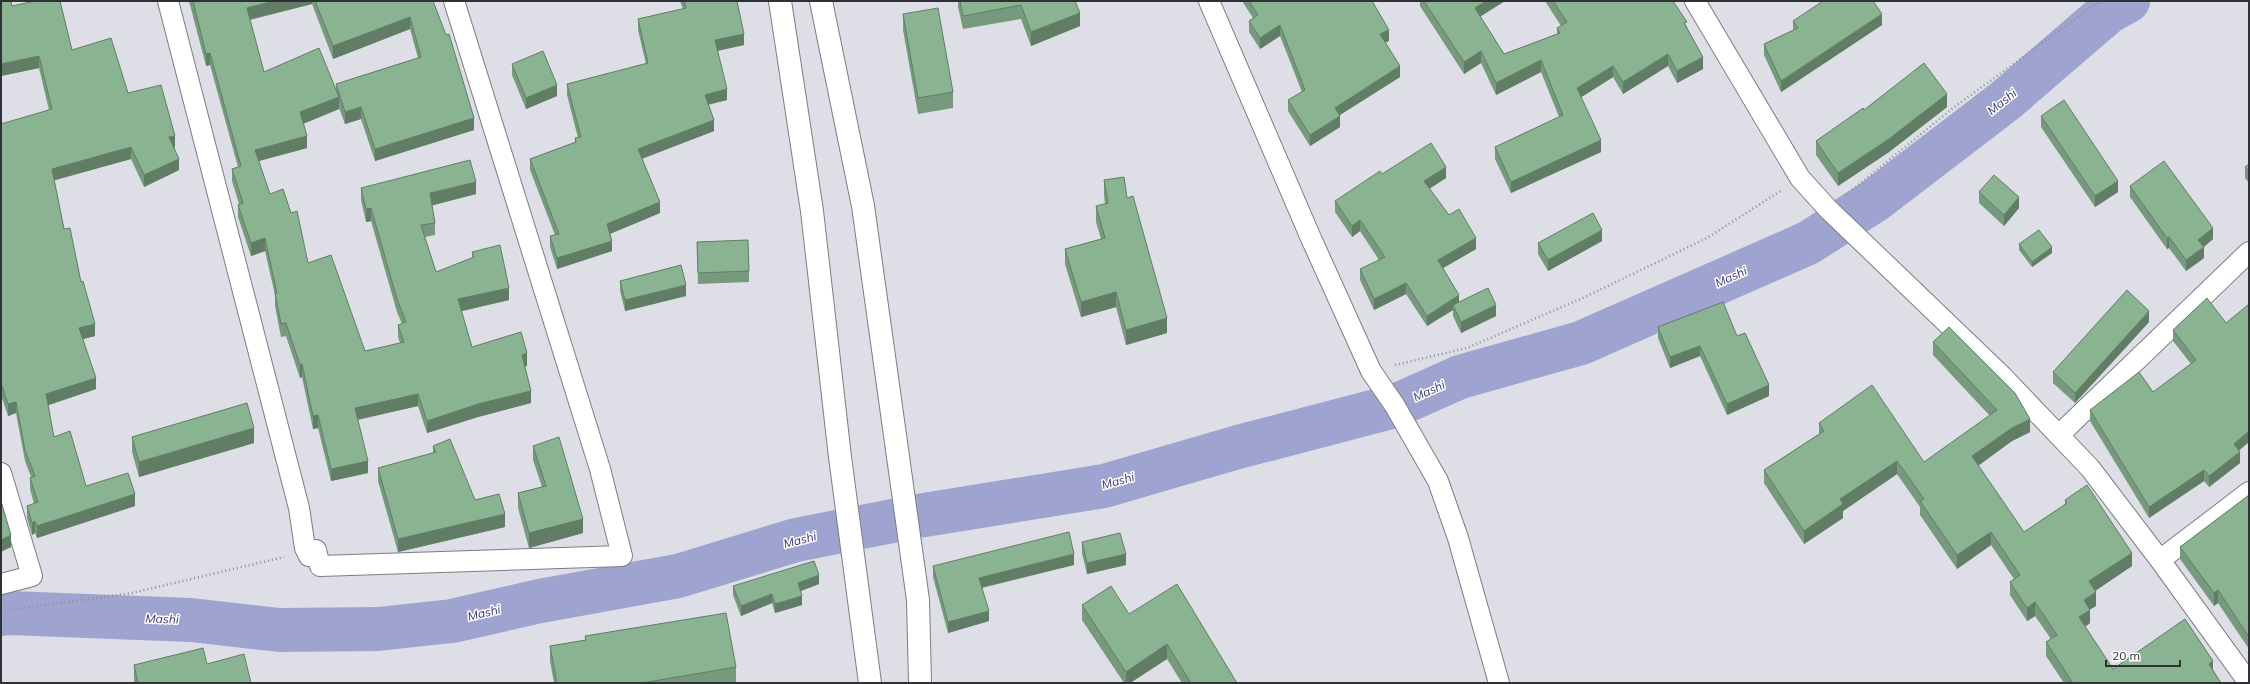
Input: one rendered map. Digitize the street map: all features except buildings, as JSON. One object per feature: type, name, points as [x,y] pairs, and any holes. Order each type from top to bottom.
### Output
[{"type":"main road","points":[[780,1],[812,211],[840,457],[870,683]]},
{"type":"main road","points":[[820,1],[863,206],[918,600],[920,683]]},
{"type":"street","points":[[168,1],[299,508],[305,548],[310,556],[316,550]]},
{"type":"street","points":[[316,550],[320,566],[622,556],[600,469],[454,1]]},
{"type":"street","points":[[1208,1],[1310,236],[1371,371],[1395,406],[1438,481],[1458,538],[1498,683]]},
{"type":"street","points":[[1695,1],[1800,178],[1828,209],[2060,434],[2090,468],[2160,560],[2249,683]]},
{"type":"street","points":[[2060,434],[2249,252]]},
{"type":"street","points":[[1,473],[32,576],[1,584]]},
{"type":"street","points":[[2160,560],[2249,492]]},
{"type":"path","points":[[1828,209],[1953,108],[2100,1]]},
{"type":"path","points":[[1371,371],[1468,348],[1585,297],[1707,238],[1800,178]]},
{"type":"path","points":[[1,611],[132,593],[316,550]]},
{"type":"waterway","name":"Mashi","points":[[1,614],[10,613],[191,620],[280,630],[378,629],[452,621],[540,601],[678,576],[796,540],[918,516],[1104,486],[1238,447],[1395,406],[1460,377],[1581,343],[1808,243],[1874,201],[2006,100],[2108,12],[2128,1]]}]
